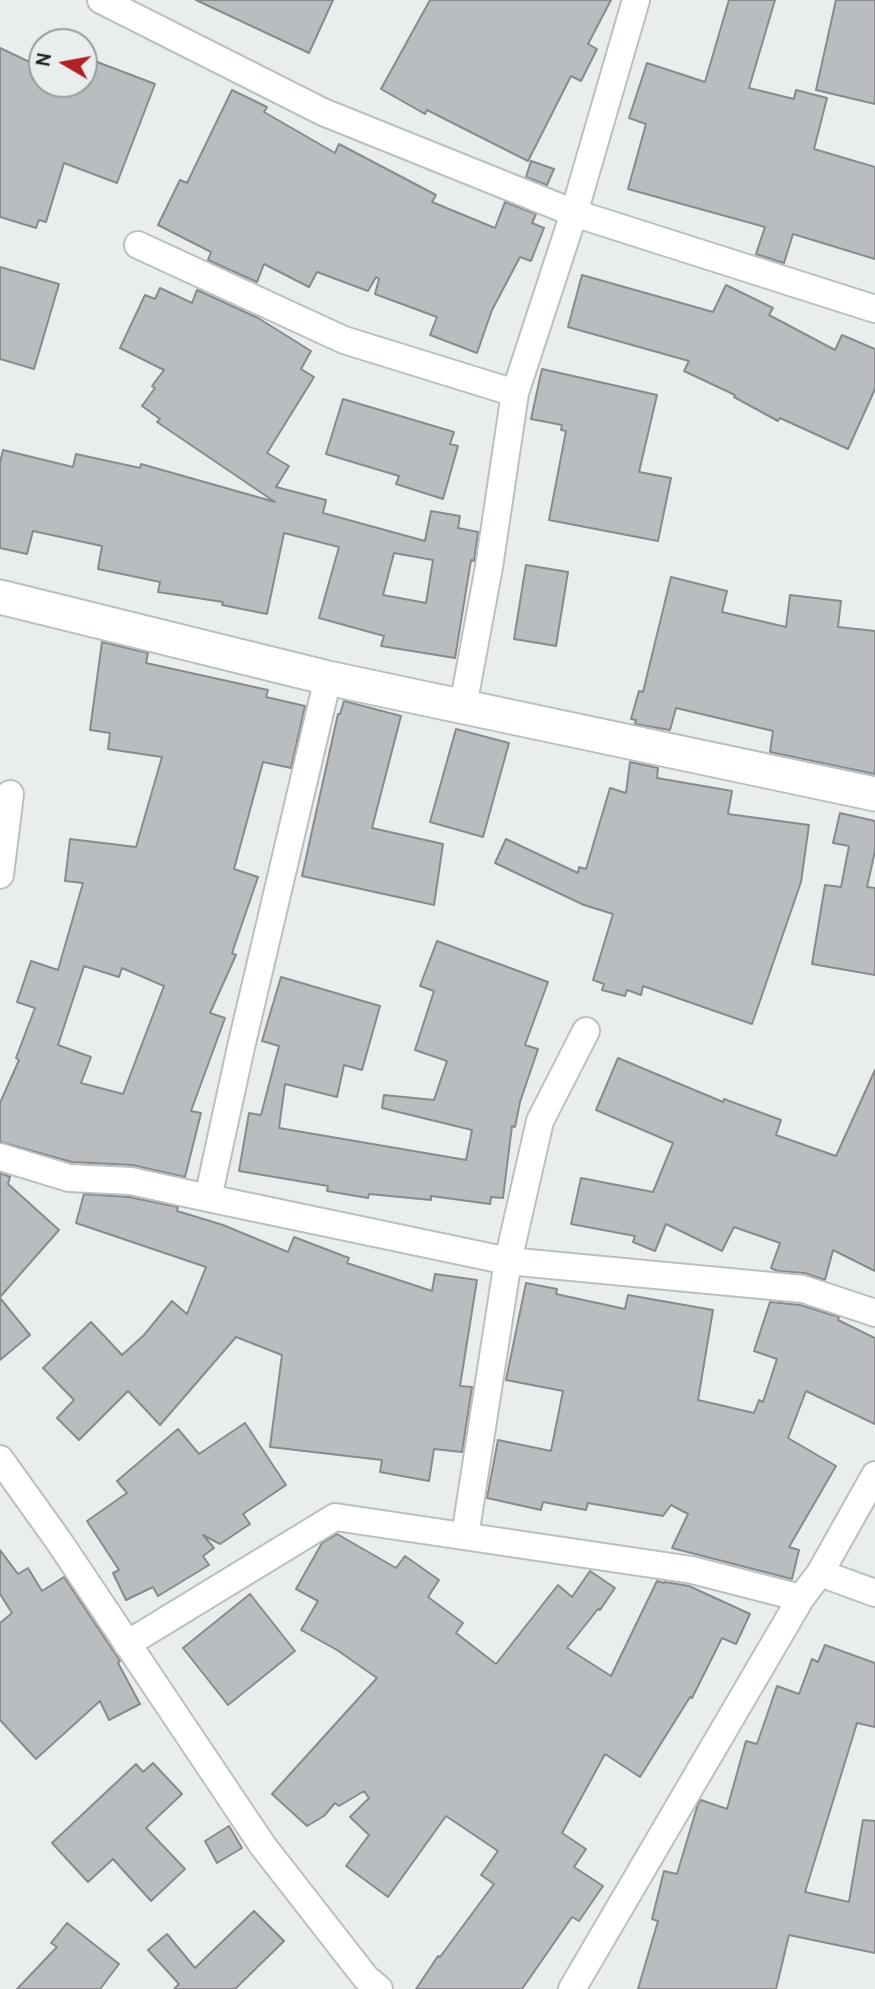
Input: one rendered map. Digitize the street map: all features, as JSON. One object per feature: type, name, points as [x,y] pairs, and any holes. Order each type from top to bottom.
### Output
[{"type":"street","points":[[101,0],[323,112],[574,213],[875,309]]},
{"type":"street","points":[[463,706],[489,566],[515,393],[574,213],[636,0]]},
{"type":"street","points":[[138,245],[344,341],[515,393]]},
{"type":"street","points":[[0,597],[328,678],[875,793]]},
{"type":"street","points":[[208,1198],[328,678]]},
{"type":"street","points":[[0,875],[10,794]]},
{"type":"street","points":[[465,1536],[508,1261],[540,1121],[586,1031]]},
{"type":"street","points":[[0,1157],[69,1178],[131,1181],[508,1261],[803,1289],[875,1313]]},
{"type":"street","points":[[0,1459],[58,1540],[263,1846],[366,1978],[379,1989]]},
{"type":"street","points":[[572,1989],[802,1598],[820,1573],[875,1475]]},
{"type":"street","points":[[127,1644],[335,1517],[692,1570],[802,1598]]},
{"type":"street","points":[[820,1573],[875,1592]]},
{"type":"building","points":[[196,0],[333,0],[309,53]]},
{"type":"building","points":[[430,0],[611,0],[588,44],[597,49],[581,81],[571,76],[528,161],[427,110],[425,114],[381,89]]},
{"type":"building","points":[[729,0],[775,0],[749,88],[794,99],[796,90],[827,98],[814,149],[875,167],[875,259],[793,234],[784,263],[756,254],[765,227],[628,189],[646,124],[629,118],[647,63],[705,82]]},
{"type":"building","points":[[836,0],[875,0],[875,104],[816,90]]},
{"type":"building","points":[[0,48],[28,61],[28,98],[98,98],[98,62],[155,84],[117,183],[64,163],[46,222],[39,220],[36,228],[0,217]]},
{"type":"building","points":[[232,90],[267,107],[264,112],[335,153],[339,144],[436,195],[432,202],[495,228],[505,202],[536,214],[532,223],[544,228],[531,261],[520,257],[492,310],[477,353],[430,335],[437,317],[375,294],[379,279],[376,277],[368,291],[317,272],[309,287],[264,264],[257,282],[208,260],[211,252],[158,225],[180,180],[187,183]]},
{"type":"building","points":[[531,161],[554,169],[547,185],[526,177]]},
{"type":"building","points":[[0,267],[59,284],[34,369],[0,359]]},
{"type":"building","points":[[582,275],[713,312],[726,285],[773,308],[769,315],[835,350],[842,335],[875,349],[875,389],[848,449],[780,418],[778,421],[734,397],[735,395],[684,371],[689,361],[568,327]]},
{"type":"building","points":[[160,288],[192,303],[197,290],[258,318],[311,351],[301,369],[314,377],[267,453],[289,466],[276,487],[326,500],[323,513],[425,541],[431,511],[460,516],[458,528],[478,532],[455,658],[381,646],[384,636],[319,618],[339,547],[284,533],[267,614],[222,605],[223,602],[158,592],[160,582],[98,569],[102,546],[33,531],[27,554],[0,548],[0,463],[3,450],[73,467],[76,454],[140,468],[141,464],[275,502],[157,422],[160,419],[142,406],[164,370],[120,348],[145,295],[155,299]],"holes":[[[394,553],[433,560],[426,603],[383,595]]]},
{"type":"building","points":[[542,369],[657,395],[639,472],[671,478],[658,541],[549,520],[566,431],[561,430],[562,425],[531,419]]},
{"type":"building","points":[[343,399],[454,432],[450,444],[458,446],[443,499],[396,484],[399,476],[326,454]]},
{"type":"building","points":[[526,565],[568,572],[556,646],[514,639]]},
{"type":"building","points":[[671,577],[727,591],[722,612],[786,627],[790,595],[841,601],[838,627],[875,631],[875,774],[770,752],[773,731],[676,708],[670,730],[635,724],[636,720],[631,719],[639,691],[643,692]]},
{"type":"building","points":[[102,642],[148,653],[146,663],[268,690],[266,697],[305,706],[291,768],[263,762],[234,869],[258,877],[232,953],[236,955],[210,1013],[225,1018],[191,1111],[201,1113],[185,1177],[132,1165],[72,1162],[0,1142],[0,1103],[19,1060],[16,1058],[35,1008],[17,1002],[31,961],[58,970],[83,883],[65,881],[70,839],[136,847],[162,757],[108,749],[110,733],[90,730]],"holes":[[[84,966],[119,977],[122,968],[164,986],[123,1094],[81,1083],[91,1057],[58,1045]]]},
{"type":"building","points":[[344,701],[401,716],[372,828],[443,844],[434,905],[302,876],[338,714]]},
{"type":"building","points":[[456,729],[509,743],[483,837],[430,822]]},
{"type":"building","points":[[630,762],[658,768],[657,778],[732,791],[728,814],[809,825],[801,882],[752,1024],[643,986],[641,995],[627,990],[625,996],[602,990],[604,984],[593,980],[613,914],[584,905],[495,863],[506,839],[578,873],[579,867],[586,869],[610,788],[626,793]]},
{"type":"building","points":[[840,813],[875,821],[875,851],[867,887],[875,888],[875,975],[812,964],[825,885],[841,887],[849,846],[833,843]]},
{"type":"building","points":[[437,941],[548,982],[525,1045],[538,1049],[520,1102],[515,1127],[512,1126],[503,1198],[491,1197],[490,1204],[431,1196],[431,1200],[369,1194],[368,1198],[327,1191],[328,1186],[239,1171],[249,1113],[261,1115],[279,1046],[262,1041],[281,977],[380,1006],[362,1070],[344,1065],[337,1097],[285,1084],[279,1128],[466,1160],[472,1130],[382,1108],[384,1095],[434,1100],[447,1061],[415,1050],[434,991],[420,986]]},
{"type":"building","points":[[618,1058],[723,1102],[724,1099],[781,1120],[776,1135],[836,1156],[875,1070],[875,1271],[833,1250],[825,1280],[805,1273],[778,1271],[771,1268],[780,1243],[734,1227],[722,1251],[666,1224],[655,1251],[633,1242],[635,1236],[571,1224],[581,1178],[653,1192],[673,1143],[596,1110]]},
{"type":"building","points":[[0,1173],[10,1177],[8,1184],[59,1230],[0,1297]]},
{"type":"building","points":[[84,1194],[129,1197],[178,1207],[177,1211],[223,1225],[288,1252],[294,1237],[349,1258],[347,1263],[432,1291],[435,1274],[477,1280],[460,1386],[472,1387],[462,1452],[434,1449],[429,1481],[380,1472],[382,1460],[270,1447],[282,1355],[236,1337],[160,1425],[128,1391],[79,1440],[57,1418],[74,1400],[43,1368],[91,1322],[122,1355],[144,1335],[172,1301],[187,1314],[206,1267],[76,1223]]},
{"type":"building","points":[[526,1283],[557,1289],[556,1294],[625,1309],[628,1295],[713,1310],[698,1400],[754,1413],[759,1400],[763,1402],[777,1359],[754,1351],[770,1302],[800,1305],[839,1317],[838,1320],[875,1338],[875,1424],[806,1391],[788,1438],[836,1466],[789,1547],[799,1550],[792,1579],[672,1548],[688,1514],[671,1505],[663,1516],[588,1503],[586,1510],[543,1502],[541,1510],[487,1498],[498,1440],[551,1451],[563,1391],[506,1380]]},
{"type":"building","points":[[0,1298],[30,1335],[0,1360]]},
{"type":"building","points":[[245,1423],[286,1485],[243,1514],[250,1524],[220,1544],[203,1535],[214,1548],[203,1556],[209,1565],[158,1596],[153,1587],[126,1600],[113,1573],[119,1570],[87,1521],[127,1493],[117,1481],[178,1429],[199,1454]]},
{"type":"building","points":[[337,1534],[396,1568],[405,1556],[439,1580],[428,1597],[463,1623],[456,1633],[496,1664],[558,1585],[572,1597],[590,1571],[615,1588],[567,1648],[611,1676],[657,1581],[689,1586],[750,1614],[736,1644],[722,1638],[692,1698],[690,1697],[640,1777],[605,1754],[562,1833],[586,1849],[574,1867],[603,1886],[579,1921],[572,1917],[522,1989],[416,1989],[494,1884],[481,1875],[498,1851],[446,1816],[388,1897],[346,1866],[369,1835],[350,1817],[369,1798],[364,1791],[339,1806],[335,1803],[324,1816],[307,1826],[272,1794],[377,1678],[337,1650],[301,1630],[318,1601],[296,1589],[322,1543]]},
{"type":"building","points":[[0,1550],[18,1574],[28,1568],[42,1591],[64,1577],[120,1661],[118,1663],[140,1704],[109,1720],[100,1701],[36,1759],[0,1720],[0,1623],[12,1613],[0,1594]]},
{"type":"building","points":[[250,1594],[295,1651],[228,1705],[183,1648]]},
{"type":"building","points":[[825,1645],[875,1663],[875,1727],[857,1723],[805,1892],[849,1902],[863,1820],[875,1821],[875,1953],[789,1935],[776,1989],[638,1989],[658,1921],[652,1919],[664,1871],[677,1874],[698,1804],[701,1800],[727,1809],[746,1741],[757,1744],[777,1686],[799,1694],[812,1659],[818,1662]]},
{"type":"building","points":[[153,1763],[182,1794],[146,1828],[185,1869],[151,1901],[113,1859],[88,1882],[52,1843],[136,1764],[143,1772]]},
{"type":"building","points":[[229,1826],[242,1848],[217,1863],[205,1841]]},
{"type":"building","points":[[254,1911],[284,1941],[235,1989],[174,1989],[179,1984],[148,1950],[167,1934],[195,1968]]},
{"type":"building","points":[[67,1923],[119,1964],[100,1989],[17,1989],[57,1947],[51,1943]]}]
